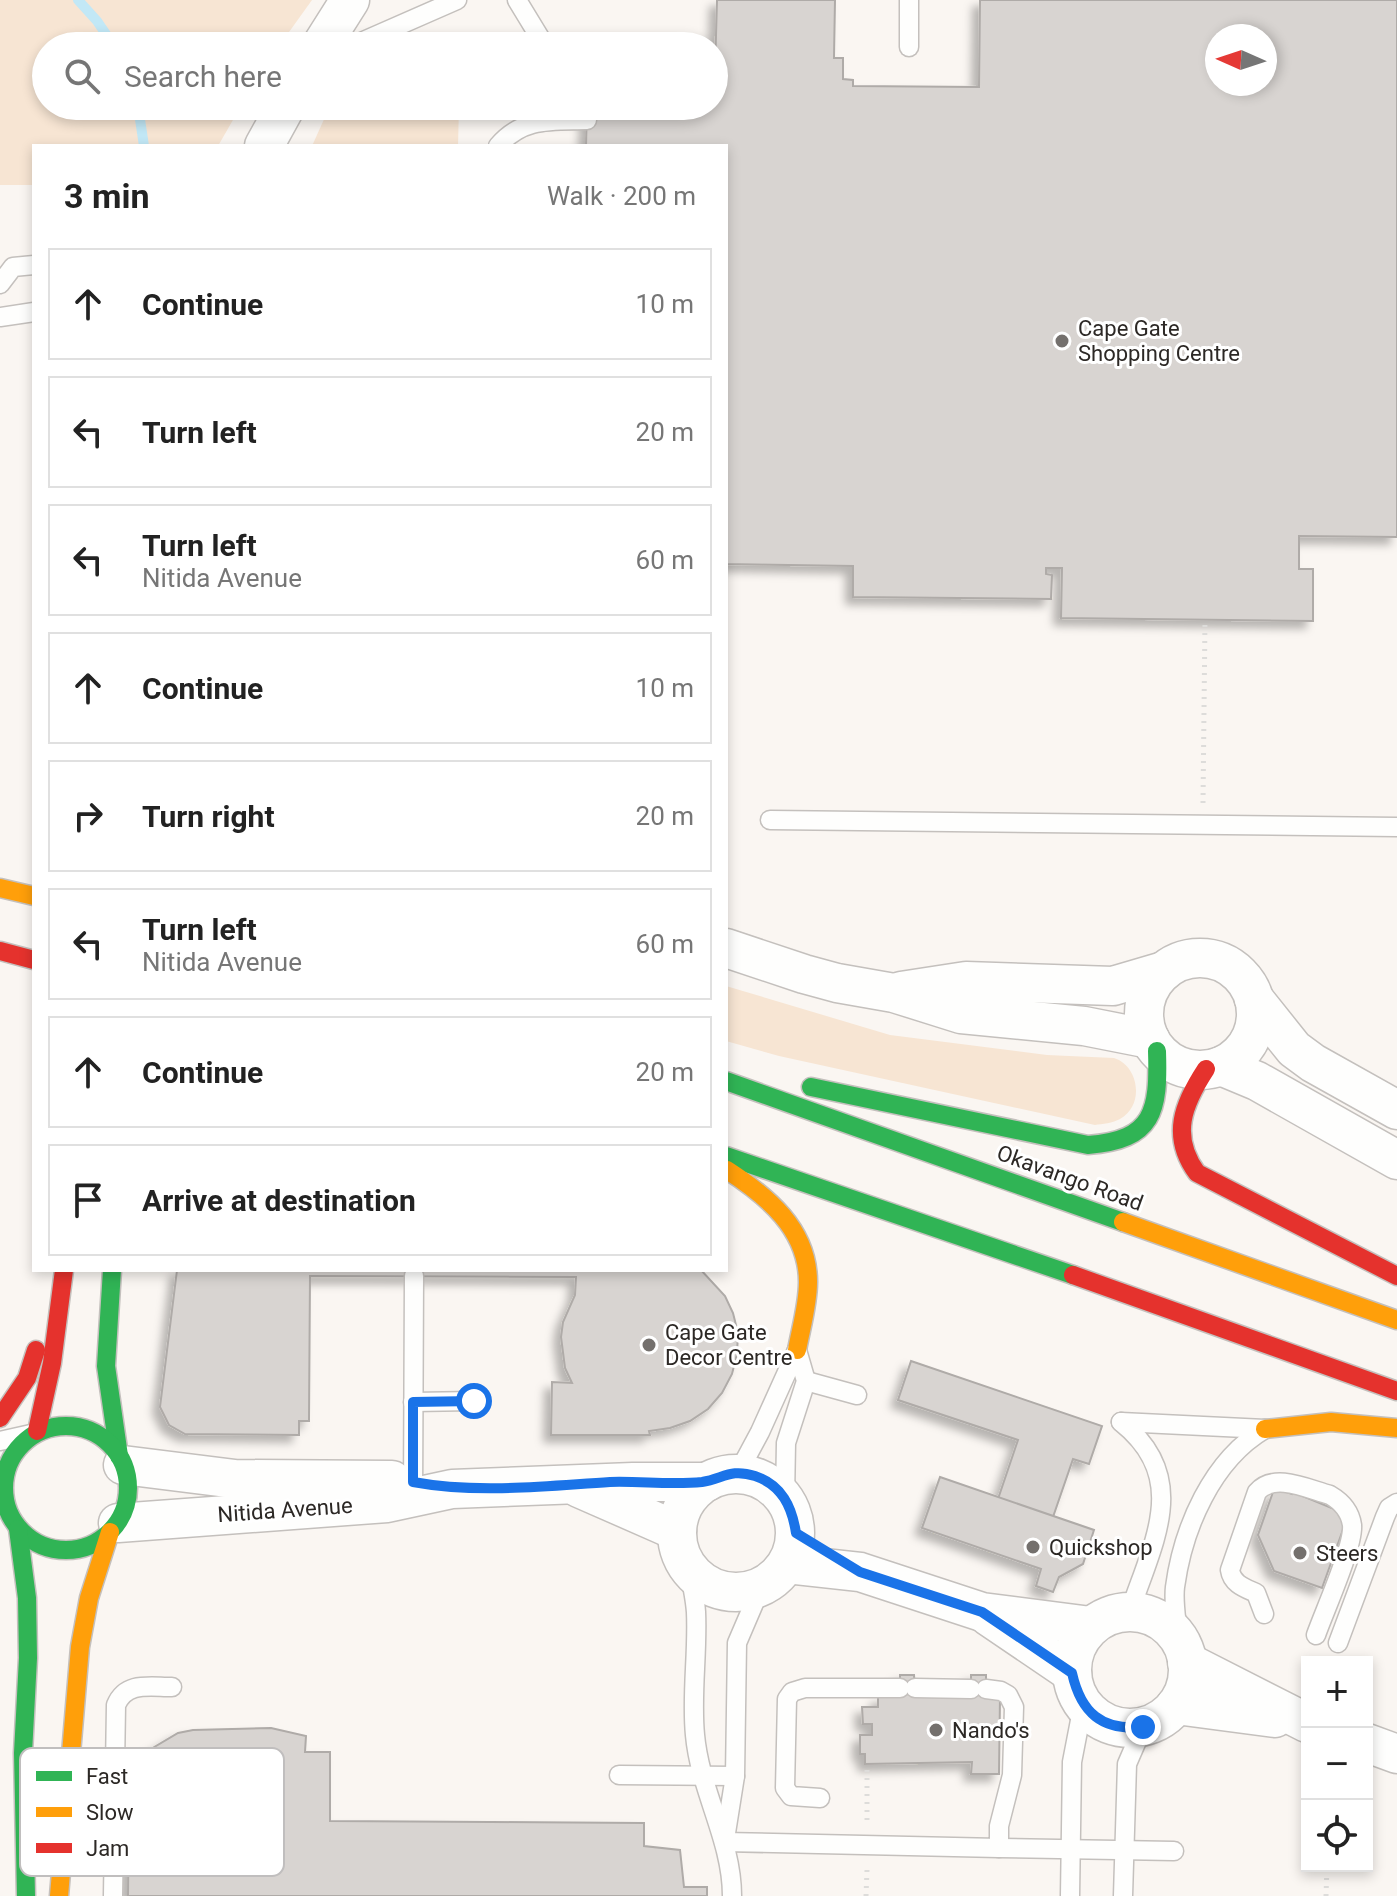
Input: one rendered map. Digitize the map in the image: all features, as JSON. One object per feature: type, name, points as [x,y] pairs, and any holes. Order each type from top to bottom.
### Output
[{"type":"main road","points":[[0,888],[32,896]]},
{"type":"main road","points":[[0,951],[32,959]]},
{"type":"main road","points":[[728,1069],[1088,1145],[1111,1145],[1129,1139],[1144,1126],[1157,1099],[1154,1045]]},
{"type":"main road","points":[[1214,1068],[1193,1088],[1180,1135],[1187,1162],[1197,1173],[1397,1276]]},
{"type":"main road","name":"Okavango Road","points":[[728,1082],[1397,1320]]},
{"type":"main road","points":[[728,1157],[995,1247],[1397,1391]]},
{"type":"main road","points":[[728,1170],[774,1205],[799,1240],[808,1279],[797,1350]]},
{"type":"main road","points":[[0,1418],[27,1378],[62,1272]]},
{"type":"main road","points":[[34,1433],[52,1363],[63,1272]]},
{"type":"main road","points":[[71,1748],[80,1647],[89,1598],[128,1494],[106,1366],[112,1272]]},
{"type":"main road","points":[[1265,1429],[1301,1423],[1338,1422],[1397,1428]]},
{"type":"main road","points":[[23,1748],[27,1613],[5,1501],[3,1483],[8,1464],[17,1448],[34,1433],[67,1425],[82,1428],[110,1443],[121,1460]]},
{"type":"main road","points":[[10,1522],[47,1548],[64,1551],[97,1543],[114,1528]]},
{"type":"main road","points":[[26,1876],[26,1896]]},
{"type":"main road","points":[[59,1896],[61,1876]]},
{"type":"street","points":[[330,32],[350,0]]},
{"type":"street","points":[[265,144],[278,120]]},
{"type":"street","points":[[728,949],[826,980],[894,993],[961,1014],[1084,1026],[1154,1045],[1179,1066],[1214,1068],[1257,1081],[1397,1160]]},
{"type":"street","points":[[894,993],[966,981],[1113,986],[1164,971],[1182,961],[1213,959],[1235,970],[1294,1049],[1397,1110]]},
{"type":"street","points":[[1154,1045],[1144,1021],[1145,1003],[1152,985],[1164,971]]},
{"type":"street","points":[[1214,1068],[1238,1055],[1250,1039],[1255,1020],[1254,999]]},
{"type":"street","name":"Nitida Avenue","points":[[121,1460],[235,1479],[413,1490],[573,1486],[722,1477]]},
{"type":"street","points":[[756,1476],[773,1485],[782,1545],[744,1592],[724,1591],[705,1583],[689,1570],[679,1552],[677,1531],[679,1514],[687,1499],[722,1477],[756,1476]]},
{"type":"street","name":"Nitida Avenue","points":[[573,1486],[677,1531]]},
{"type":"street","name":"Nitida Avenue","points":[[114,1528],[387,1503],[413,1490]]},
{"type":"street","points":[[782,1545],[982,1612],[1091,1626]]},
{"type":"street","points":[[1078,1689],[1076,1648],[1091,1626],[1109,1615],[1130,1611],[1157,1618],[1182,1650],[1301,1720]]},
{"type":"street","points":[[982,1612],[1078,1689],[1093,1715],[1117,1727],[1143,1727],[1161,1719],[1176,1705],[1187,1677],[1182,1650]]},
{"type":"street","points":[[1176,1705],[1301,1722]]},
{"type":"street","points":[[1373,1745],[1397,1754]]},
{"type":"lane","points":[[384,32],[457,0]]},
{"type":"lane","points":[[517,0],[536,32]]},
{"type":"lane","points":[[909,0],[909,47]]},
{"type":"lane","points":[[500,144],[515,129],[540,121],[587,120]]},
{"type":"lane","points":[[0,284],[13,267],[32,265]]},
{"type":"lane","points":[[0,292],[6,302],[26,312]]},
{"type":"lane","points":[[0,317],[26,312]]},
{"type":"lane","points":[[770,820],[1397,827]]},
{"type":"lane","points":[[413,1490],[414,1276]]},
{"type":"lane","points":[[724,1842],[735,1776],[737,1643],[782,1545],[786,1443],[806,1381],[797,1350]]},
{"type":"lane","points":[[722,1477],[760,1432],[797,1350]]},
{"type":"lane","points":[[806,1381],[857,1395]]},
{"type":"lane","points":[[413,1402],[474,1401]]},
{"type":"lane","points":[[1130,1611],[1161,1520],[1163,1501],[1156,1464],[1135,1434],[1121,1422],[1265,1429]]},
{"type":"lane","points":[[1182,1650],[1175,1590],[1193,1523],[1227,1458],[1265,1429]]},
{"type":"lane","points":[[0,1441],[34,1433]]},
{"type":"lane","points":[[1264,1614],[1256,1593],[1237,1583],[1230,1570],[1257,1492],[1274,1481],[1330,1495],[1338,1499],[1349,1513],[1352,1534],[1316,1635]]},
{"type":"lane","points":[[1338,1643],[1385,1517],[1389,1508],[1397,1503]]},
{"type":"lane","points":[[689,1570],[696,1610],[695,1733],[701,1776],[732,1874],[732,1896]]},
{"type":"lane","points":[[115,1748],[116,1705],[119,1698],[129,1689],[172,1687]]},
{"type":"lane","points":[[820,1798],[795,1797],[785,1788],[787,1699],[792,1692],[805,1688],[1001,1691],[1012,1701],[1012,1775],[999,1826],[999,1848]]},
{"type":"lane","points":[[1070,1896],[1072,1762],[1078,1689]]},
{"type":"lane","points":[[1123,1896],[1127,1764],[1143,1727]]},
{"type":"lane","points":[[619,1775],[735,1776]]},
{"type":"lane","points":[[724,1842],[1174,1851]]},
{"type":"lane","points":[[113,1876],[113,1896]]},
{"type":"path","points":[[1203,824],[1205,619]]},
{"type":"path","points":[[1326,1896],[1327,1872]]},
{"type":"shaded area","points":[[0,0],[312,0],[289,32],[32,32],[32,120],[233,120],[219,144],[32,144],[32,185],[0,185]]},
{"type":"shaded area","points":[[324,120],[459,120],[458,144],[313,144]]},
{"type":"shaded area","points":[[728,987],[890,1035],[1047,1055],[1114,1058],[1129,1069],[1136,1086],[1136,1096],[1128,1113],[1120,1119],[1095,1125],[779,1056],[728,1042]]},
{"type":"building","name":"Cape Gate Shopping Centre","points":[[717,0],[835,0],[834,58],[843,58],[843,79],[853,80],[853,86],[979,87],[980,0],[1397,0],[1397,537],[1299,536],[1299,569],[1313,569],[1313,621],[1061,618],[1062,568],[1046,568],[1046,574],[1052,575],[1051,599],[853,597],[853,566],[728,564],[728,144],[586,144],[587,120],[728,120],[728,32],[716,32]]},
{"type":"building","name":"Cape Gate Decor Centre","points":[[177,1272],[703,1272],[725,1296],[738,1333],[732,1374],[722,1393],[708,1409],[690,1421],[649,1431],[650,1435],[551,1435],[552,1382],[572,1383],[565,1368],[561,1337],[563,1322],[575,1295],[576,1277],[310,1276],[309,1421],[299,1421],[299,1435],[185,1434],[169,1425],[160,1407]]},
{"type":"building","points":[[911,1361],[1102,1426],[1089,1464],[1073,1459],[1053,1517],[998,1499],[1018,1440],[898,1400]]},
{"type":"building","name":"Quickshop","points":[[940,1477],[1094,1530],[1083,1564],[1059,1577],[1053,1592],[1036,1586],[1041,1569],[922,1528]]},
{"type":"building","name":"Steers","points":[[1281,1490],[1339,1511],[1345,1524],[1322,1588],[1274,1571],[1258,1535],[1273,1492]]},
{"type":"building","name":"Nando's","points":[[900,1675],[914,1675],[915,1688],[971,1697],[971,1675],[986,1675],[986,1697],[1000,1697],[999,1774],[971,1774],[972,1762],[865,1764],[865,1754],[860,1754],[860,1735],[872,1735],[872,1724],[863,1724],[862,1707],[878,1707],[878,1697],[900,1697]]},
{"type":"building","points":[[271,1728],[306,1736],[305,1752],[330,1752],[330,1821],[644,1823],[644,1846],[680,1850],[684,1887],[707,1887],[707,1896],[128,1896],[128,1876],[284,1876],[284,1748],[153,1748],[178,1733]]},
{"type":"waterway","points":[[78,0],[104,32]]},
{"type":"waterway","points":[[140,120],[144,144]]},
{"type":"traffic: fast","points":[[811,1087],[1088,1145],[1127,1137],[1148,1119],[1156,1090],[1157,1051]]},
{"type":"traffic: fast","points":[[728,1082],[1123,1222]]},
{"type":"traffic: fast","points":[[728,1157],[1073,1275]]},
{"type":"traffic: fast","points":[[112,1272],[106,1366],[119,1456]]},
{"type":"traffic: fast","points":[[66,1426],[90,1430],[110,1444],[124,1464],[128,1488],[124,1512],[110,1532],[90,1546],[66,1550],[42,1546],[22,1532],[8,1512],[4,1488],[8,1464],[22,1444],[42,1430],[66,1426]]},
{"type":"traffic: fast","points":[[18,1529],[27,1598],[28,1658],[23,1748]]},
{"type":"traffic: fast","points":[[26,1876],[26,1896]]},
{"type":"traffic: slow","points":[[0,888],[32,896]]},
{"type":"traffic: slow","points":[[728,1171],[770,1203],[793,1230],[801,1246],[808,1291],[797,1350]]},
{"type":"traffic: slow","points":[[1123,1222],[1397,1320]]},
{"type":"traffic: slow","points":[[1265,1429],[1331,1422],[1397,1428]]},
{"type":"traffic: slow","points":[[71,1748],[80,1647],[89,1598],[110,1532]]},
{"type":"traffic: slow","points":[[59,1896],[61,1876]]},
{"type":"traffic: jam","points":[[0,951],[32,959]]},
{"type":"traffic: jam","points":[[1206,1069],[1191,1095],[1183,1120],[1184,1146],[1197,1173],[1397,1276]]},
{"type":"traffic: jam","points":[[37,1431],[52,1363],[64,1272]]},
{"type":"traffic: jam","points":[[1073,1275],[1397,1391]]},
{"type":"traffic: jam","points":[[0,1418],[27,1378],[36,1350]]},
{"type":"place","name":"Cape Gate Shopping Centre","points":[[1062,341]]},
{"type":"place","name":"Cape Gate Decor Centre","points":[[649,1345]]},
{"type":"place","name":"Quickshop","points":[[1033,1547]]},
{"type":"place","name":"Steers","points":[[1300,1553]]},
{"type":"place","name":"Nando's","points":[[936,1730]]},
{"type":"route","points":[[474,1401],[413,1402],[413,1482],[452,1489],[573,1486],[608,1482],[706,1482],[724,1474],[756,1476],[773,1485],[785,1498],[793,1515],[796,1533],[860,1572],[982,1612],[1072,1673],[1083,1705],[1093,1715],[1117,1727],[1143,1727]]}]
